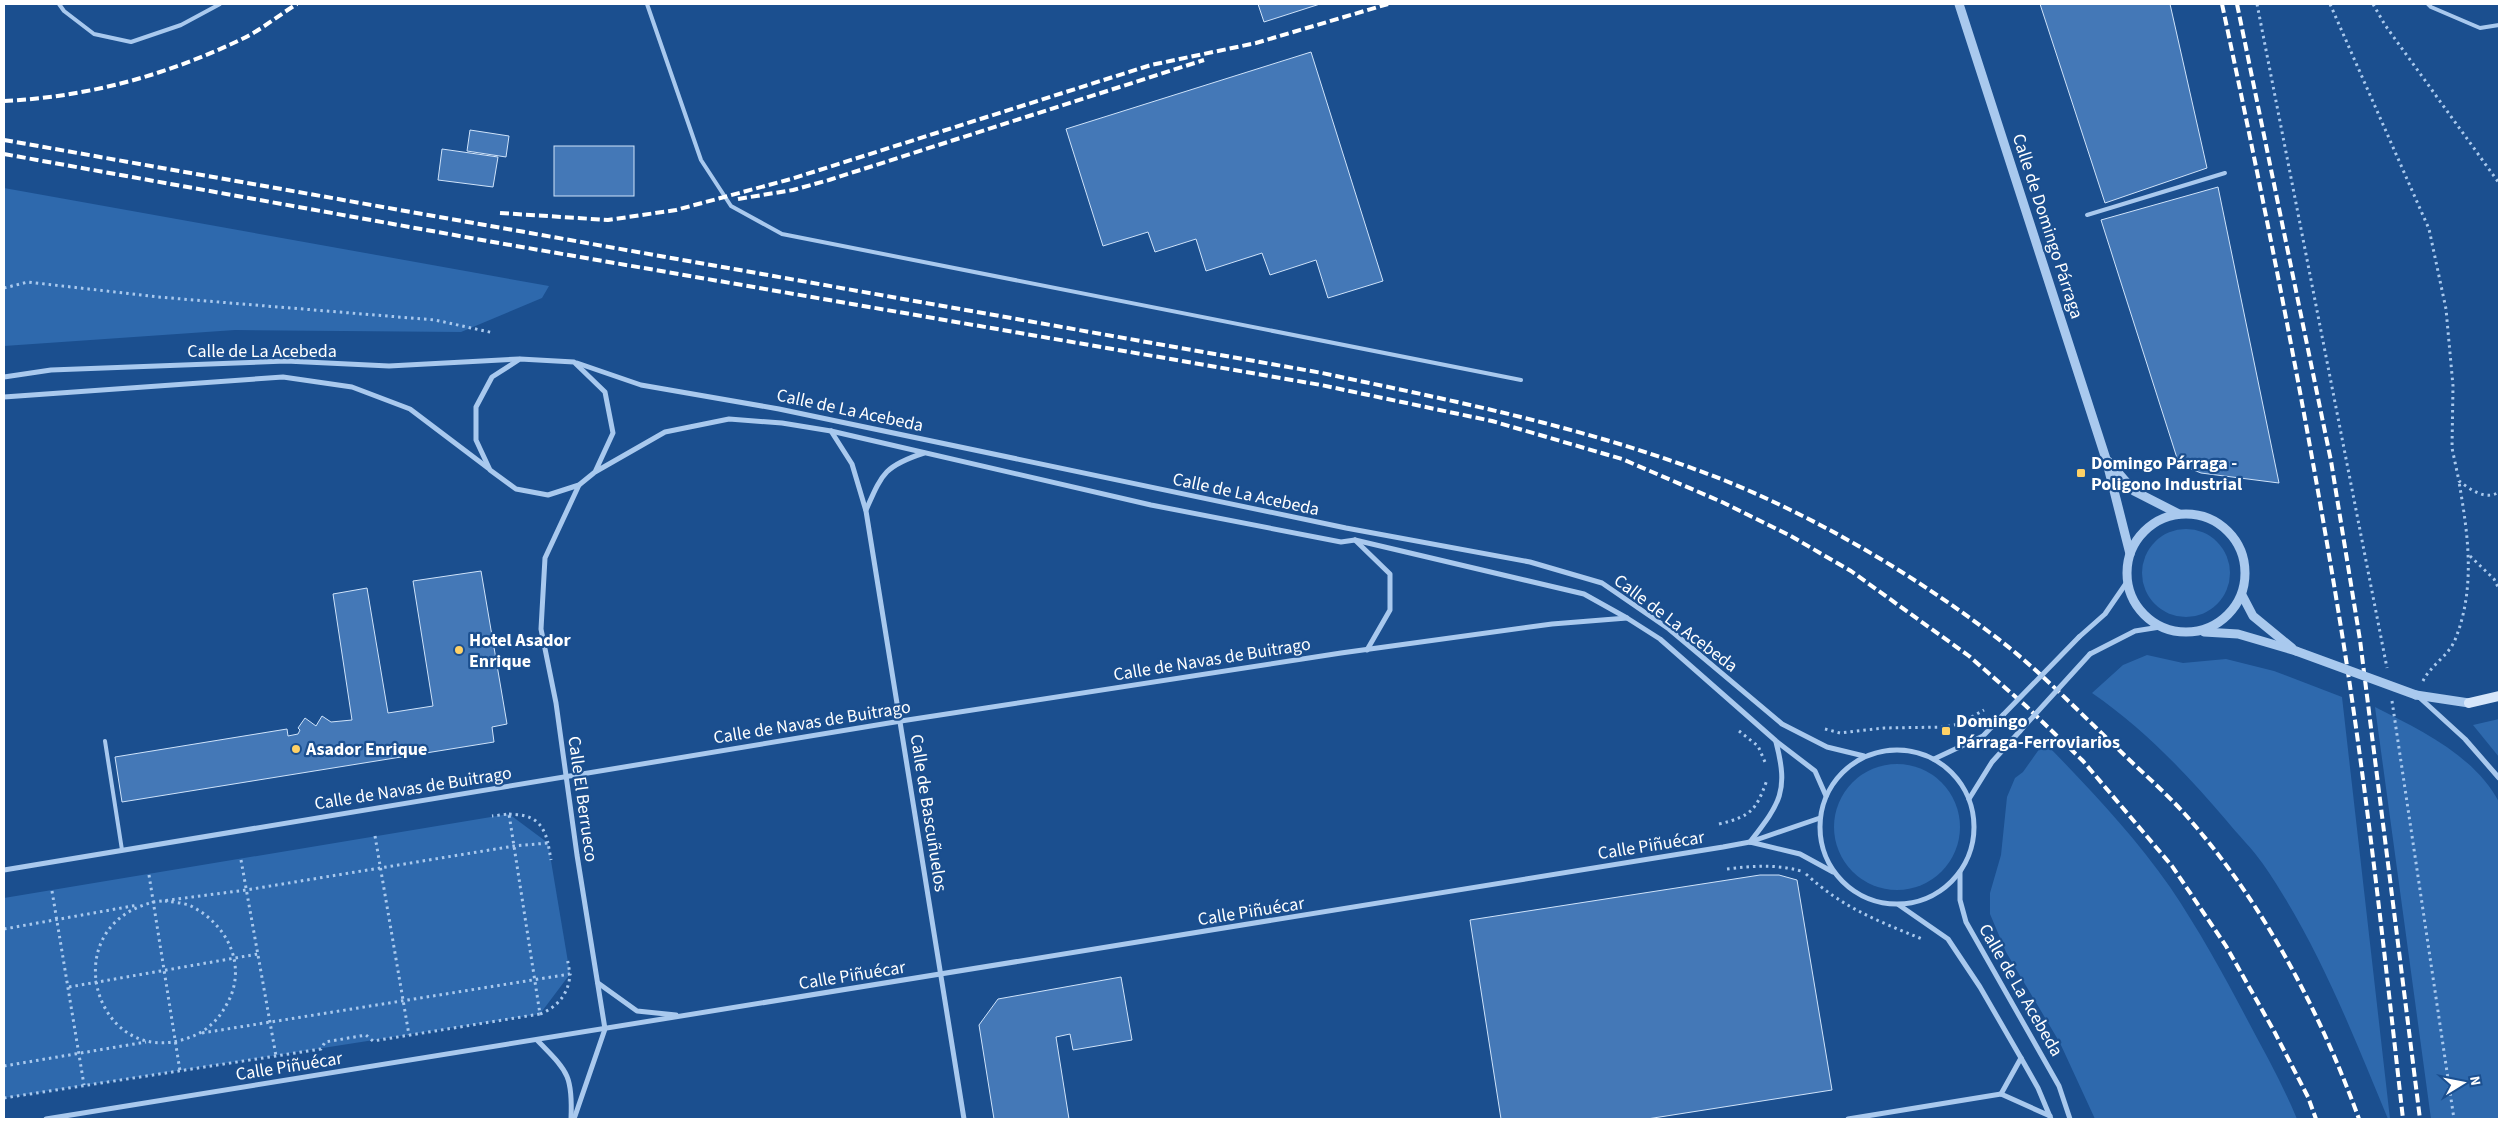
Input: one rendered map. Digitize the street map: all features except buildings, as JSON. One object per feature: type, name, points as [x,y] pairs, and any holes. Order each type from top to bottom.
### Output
[{"type":"main road","points":[[2469,703],[2499,696]]},
{"type":"street","name":"Calle de Domingo Párraga","points":[[1959,4],[2106,459],[2130,554]]},
{"type":"street","points":[[520,359],[574,362],[605,392],[613,433],[595,472],[579,485],[548,495],[516,489],[490,470],[476,440],[476,407],[492,378],[520,359]]},
{"type":"street","name":"Calle de La Acebeda","points":[[4,377],[52,370],[286,361],[389,366],[520,359]]},
{"type":"street","name":"Calle de La Acebeda","points":[[574,362],[641,385],[779,409],[1346,528],[1530,562],[1602,583],[1668,629],[1782,724],[1827,747],[1864,756]]},
{"type":"street","name":"Calle de La Acebeda","points":[[4,397],[282,377],[352,387],[410,409],[490,470]]},
{"type":"street","name":"Calle de La Acebeda","points":[[595,472],[665,432],[729,419],[782,423],[832,431],[1151,505],[1341,542],[1355,540],[1584,594],[1660,639],[1776,741],[1815,771],[1826,796]]},
{"type":"street","name":"Calle de Bascuñuelos","points":[[832,431],[852,464],[866,511],[964,1119]]},
{"type":"street","points":[[866,511],[880,477],[902,460],[926,452]]},
{"type":"street","name":"Calle de Domingo Párraga","points":[[2106,459],[2134,491],[2179,514]]},
{"type":"street","name":"Calle El Berrueco","points":[[573,1119],[605,1029],[556,703],[541,629],[545,558],[579,485]]},
{"type":"street","points":[[2160,627],[2138,608],[2128,582],[2127,568],[2130,554],[2138,539],[2149,527],[2163,518],[2179,514],[2200,515],[2218,523],[2233,537],[2243,555],[2246,575],[2242,595],[2232,612],[2217,624],[2200,631]]},
{"type":"street","points":[[1355,540],[1390,574],[1390,610],[1367,650]]},
{"type":"street","points":[[1934,759],[1983,736],[2078,636],[2105,614],[2128,582]]},
{"type":"street","points":[[2242,595],[2254,616],[2296,651]]},
{"type":"street","name":"Calle de Navas de Buitrago","points":[[4,870],[901,721],[1367,650],[1552,624],[1627,618]]},
{"type":"street","points":[[1969,799],[1992,762],[2090,654],[2135,631],[2160,627],[2179,632],[2200,631],[2238,634],[2296,651],[2416,695],[2469,703]]},
{"type":"street","points":[[2416,695],[2465,739],[2499,778]]},
{"type":"street","points":[[1776,741],[1783,768],[1781,792],[1772,813],[1750,842],[1800,854],[1834,872]]},
{"type":"street","points":[[1899,749],[1917,752],[1934,759],[1955,776],[1969,799],[1974,817],[1974,836],[1969,855],[1960,872],[1948,886],[1933,896],[1916,903],[1898,905],[1880,903],[1862,896],[1846,886],[1834,872],[1822,846],[1820,818],[1826,796],[1841,773],[1864,756],[1881,751],[1899,749]]},
{"type":"street","name":"Calle Piñuécar","points":[[46,1119],[942,975],[1750,842],[1820,818]]},
{"type":"street","name":"Calle de La Acebeda","points":[[1960,872],[1960,900],[1966,922],[2059,1086],[2070,1119]]},
{"type":"street","name":"Calle de La Acebeda","points":[[1898,905],[1948,939],[1980,987],[2021,1058],[2038,1088],[2050,1118]]},
{"type":"street","name":"Calle Piñuécar","points":[[598,982],[637,1011],[684,1016]]},
{"type":"street","points":[[537,1040],[563,1067],[572,1089],[573,1119]]},
{"type":"street","points":[[2001,1094],[2021,1058]]},
{"type":"street","points":[[1848,1119],[2001,1094],[2050,1118]]},
{"type":"lane","points":[[61,4],[64,11],[94,34],[131,42],[181,25],[220,4]]},
{"type":"lane","points":[[647,4],[701,160],[732,206],[782,234],[1521,380]]},
{"type":"lane","points":[[2428,4],[2480,28],[2499,25]]},
{"type":"lane","points":[[2087,215],[2226,173]]},
{"type":"lane","points":[[105,742],[122,850]]},
{"type":"path","points":[[2258,4],[2387,672]]},
{"type":"path","points":[[2330,4],[2429,229],[2446,309],[2453,386],[2452,448],[2459,481],[2469,555],[2466,600],[2455,642],[2424,678],[2416,695]]},
{"type":"path","points":[[2373,4],[2385,26],[2499,183]]},
{"type":"path","points":[[4,288],[28,282],[158,297],[435,320],[494,333]]},
{"type":"path","points":[[2459,481],[2476,494],[2495,495],[2499,492]]},
{"type":"path","points":[[2469,555],[2494,579],[2499,589]]},
{"type":"path","points":[[2391,692],[2454,1119]]},
{"type":"path","points":[[1824,729],[1840,733],[1884,728],[1944,727],[1958,724],[1984,710]]},
{"type":"path","points":[[1739,731],[1758,746],[1767,769]]},
{"type":"path","points":[[1719,824],[1739,819],[1758,805],[1768,776]]},
{"type":"path","points":[[509,814],[540,1014]]},
{"type":"path","points":[[492,816],[523,814],[544,827],[551,860]]},
{"type":"path","points":[[374,836],[409,1035]]},
{"type":"path","points":[[4,929],[154,902],[246,890],[514,846],[548,843]]},
{"type":"path","points":[[241,860],[276,1056]]},
{"type":"path","points":[[1727,869],[1757,865],[1782,866],[1804,872],[1827,894],[1868,917],[1927,941]]},
{"type":"path","points":[[149,875],[180,1071]]},
{"type":"path","points":[[52,891],[84,1085]]},
{"type":"path","points":[[165,901],[190,905],[211,918],[226,937],[235,960],[234,988],[222,1014],[202,1033]]},
{"type":"path","points":[[141,905],[120,917],[104,936],[95,959],[94,983],[104,1009],[122,1030],[148,1041]]},
{"type":"path","points":[[68,987],[235,960],[258,954]]},
{"type":"path","points":[[4,1098],[321,1049],[325,1042],[366,1035],[372,1041],[540,1014],[551,1010],[564,997],[570,974],[567,957]]},
{"type":"path","points":[[4,1066],[148,1041],[175,1043],[202,1033],[570,974]]},
{"type":"shaded area","points":[[4,188],[549,286],[542,298],[461,332],[235,330],[4,346]]},
{"type":"shaded area","points":[[2186,529],[2203,533],[2217,542],[2226,556],[2230,573],[2226,590],[2217,604],[2203,613],[2186,617],[2169,613],[2155,604],[2146,590],[2142,573],[2146,556],[2155,542],[2169,533]]},
{"type":"shaded area","points":[[2147,655],[2183,663],[2226,659],[2274,671],[2342,697],[2390,1119],[2388,1119],[2347,1021],[2317,956],[2263,864],[2211,802],[2163,752],[2129,721],[2092,693],[2123,665]]},
{"type":"shaded area","points":[[2375,707],[2410,725],[2461,757],[2488,785],[2499,802],[2499,1119],[2431,1119]]},
{"type":"shaded area","points":[[2499,719],[2499,757],[2473,725]]},
{"type":"shaded area","points":[[2049,747],[2112,815],[2170,887],[2230,987],[2274,1069],[2297,1119],[2095,1119],[2060,1043],[2006,952],[1990,914],[1990,893],[2001,855],[2007,797],[2015,778],[2023,772],[2040,748]]},
{"type":"shaded area","points":[[1897,764],[1921,769],[1942,782],[1955,803],[1960,827],[1955,851],[1942,872],[1921,885],[1897,890],[1873,885],[1852,872],[1839,851],[1834,827],[1839,803],[1852,782],[1873,769]]},
{"type":"shaded area","points":[[509,814],[548,843],[570,974],[540,1014],[4,1098],[4,898]]},
{"type":"railway","points":[[4,101],[66,95],[126,82],[156,73],[214,52],[242,39],[297,4]]},
{"type":"railway","points":[[500,213],[608,220],[676,210],[791,179],[1151,65],[1256,43],[1388,4]]},
{"type":"railway","points":[[2222,4],[2287,321],[2343,640],[2368,819],[2403,1119]]},
{"type":"railway","points":[[2237,4],[2331,461],[2360,640],[2420,1119]]},
{"type":"railway","points":[[738,199],[793,190],[829,180],[1204,60]]},
{"type":"railway","points":[[4,140],[1322,373],[1526,418],[1627,446],[1726,481],[1795,512],[1862,548],[1959,610],[2038,672],[2173,801],[2218,854],[2267,925],[2288,962],[2327,1040],[2359,1119]]},
{"type":"railway","points":[[4,154],[493,242],[1321,385],[1492,421],[1622,459],[1722,502],[1789,535],[1851,571],[1969,656],[2026,706],[2083,761],[2172,866],[2226,946],[2274,1031],[2308,1097],[2316,1119]]},
{"type":"place","name":"Domingo Párraga - Poligono Industrial","points":[[2081,473]]},
{"type":"place","name":"Hotel Asador Enrique","points":[[459,650]]},
{"type":"place","name":"Domingo Párraga-Ferroviarios","points":[[1946,731]]},
{"type":"place","name":"Asador Enrique","points":[[296,749]]}]
